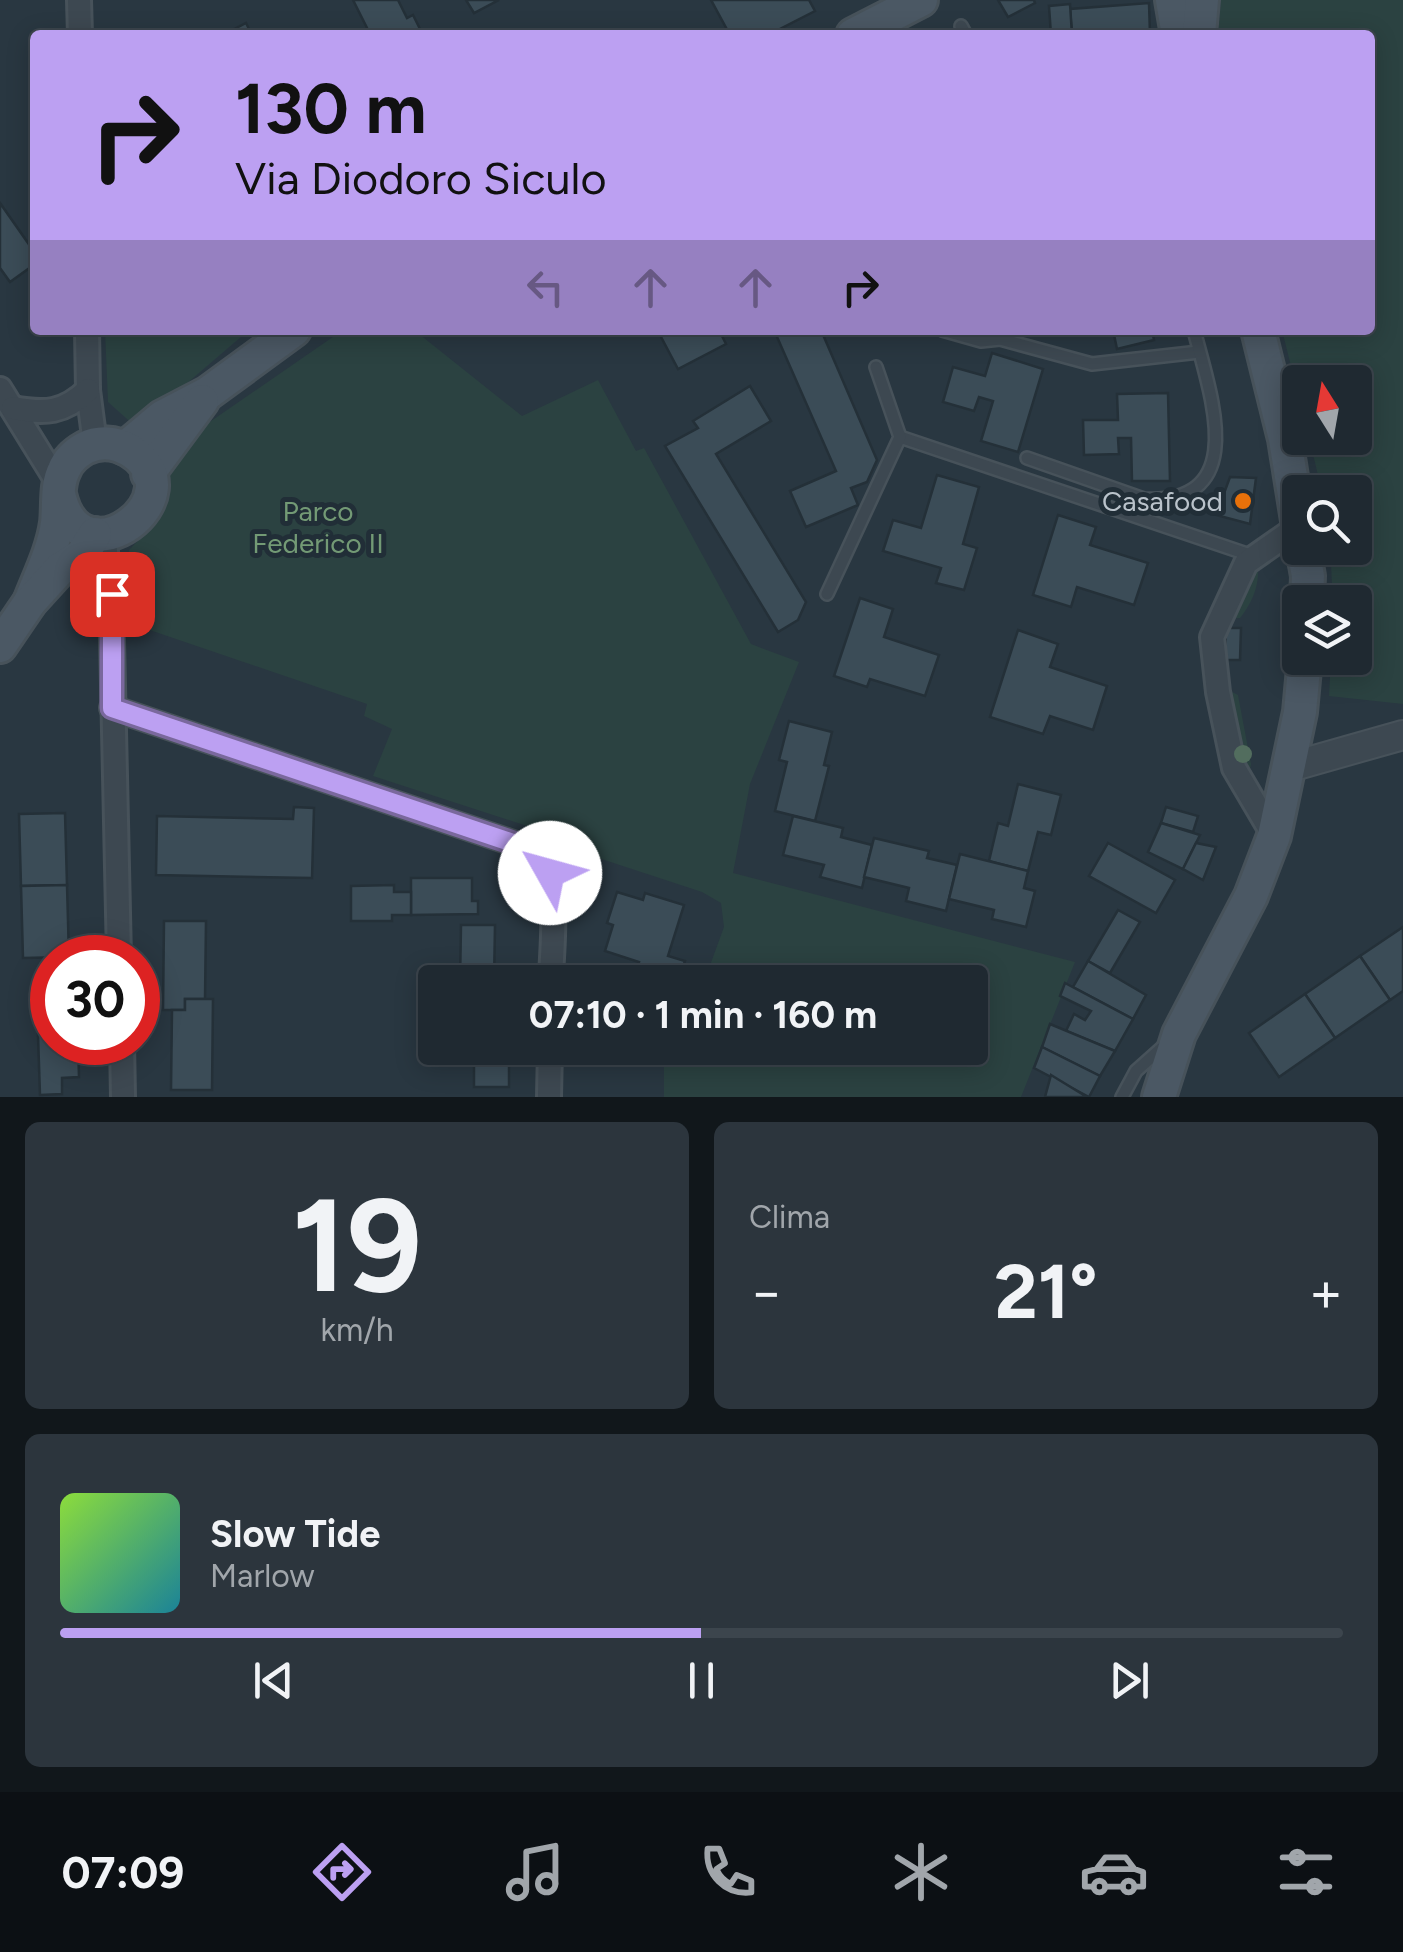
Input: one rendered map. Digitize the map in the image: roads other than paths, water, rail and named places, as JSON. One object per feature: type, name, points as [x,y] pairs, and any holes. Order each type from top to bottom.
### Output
[{"type":"main road","points":[[863,30],[920,0]]},
{"type":"main road","points":[[1172,0],[1177,30]]},
{"type":"main road","points":[[1199,30],[1202,0]]},
{"type":"main road","points":[[30,602],[50,552],[64,468],[208,392],[287,335]]},
{"type":"main road","points":[[1259,335],[1291,475]]},
{"type":"main road","points":[[148,474],[208,392]]},
{"type":"main road","points":[[0,646],[30,602],[60,569],[146,509],[148,474],[135,454],[99,448]]},
{"type":"main road","points":[[59,490],[67,514],[83,529],[110,532]]},
{"type":"main road","points":[[1158,1097],[1179,1034],[1251,896],[1274,836],[1290,768],[1303,675]]},
{"type":"street","points":[[79,0],[80,30]]},
{"type":"street","points":[[38,448],[61,454],[99,448],[88,390],[87,335]]},
{"type":"street","points":[[7,398],[38,413],[60,411],[88,390]]},
{"type":"street","points":[[7,398],[59,490]]},
{"type":"street","points":[[110,532],[118,935]]},
{"type":"street","points":[[1274,836],[1234,768],[1212,652],[1219,618],[1246,563],[1282,539]]},
{"type":"street","points":[[112,708],[516,844],[536,855],[550,873],[551,965]]},
{"type":"street","points":[[1290,768],[1403,735]]},
{"type":"street","points":[[123,1065],[124,1097]]},
{"type":"street","points":[[549,1097],[550,1065]]},
{"type":"lane","points":[[962,335],[1000,339],[1092,364],[1199,352]]},
{"type":"lane","points":[[1027,458],[1144,499],[1164,500],[1197,486],[1218,446],[1218,427],[1195,335]]},
{"type":"lane","points":[[827,594],[900,437],[876,367]]},
{"type":"lane","points":[[900,437],[1253,556]]},
{"type":"lane","points":[[1122,1097],[1136,1071],[1179,1034]]},
{"type":"place","name":"Casafood","points":[[1243,501]]},
{"type":"park label","name":"Parco Federico II","points":[[318,527]]}]
